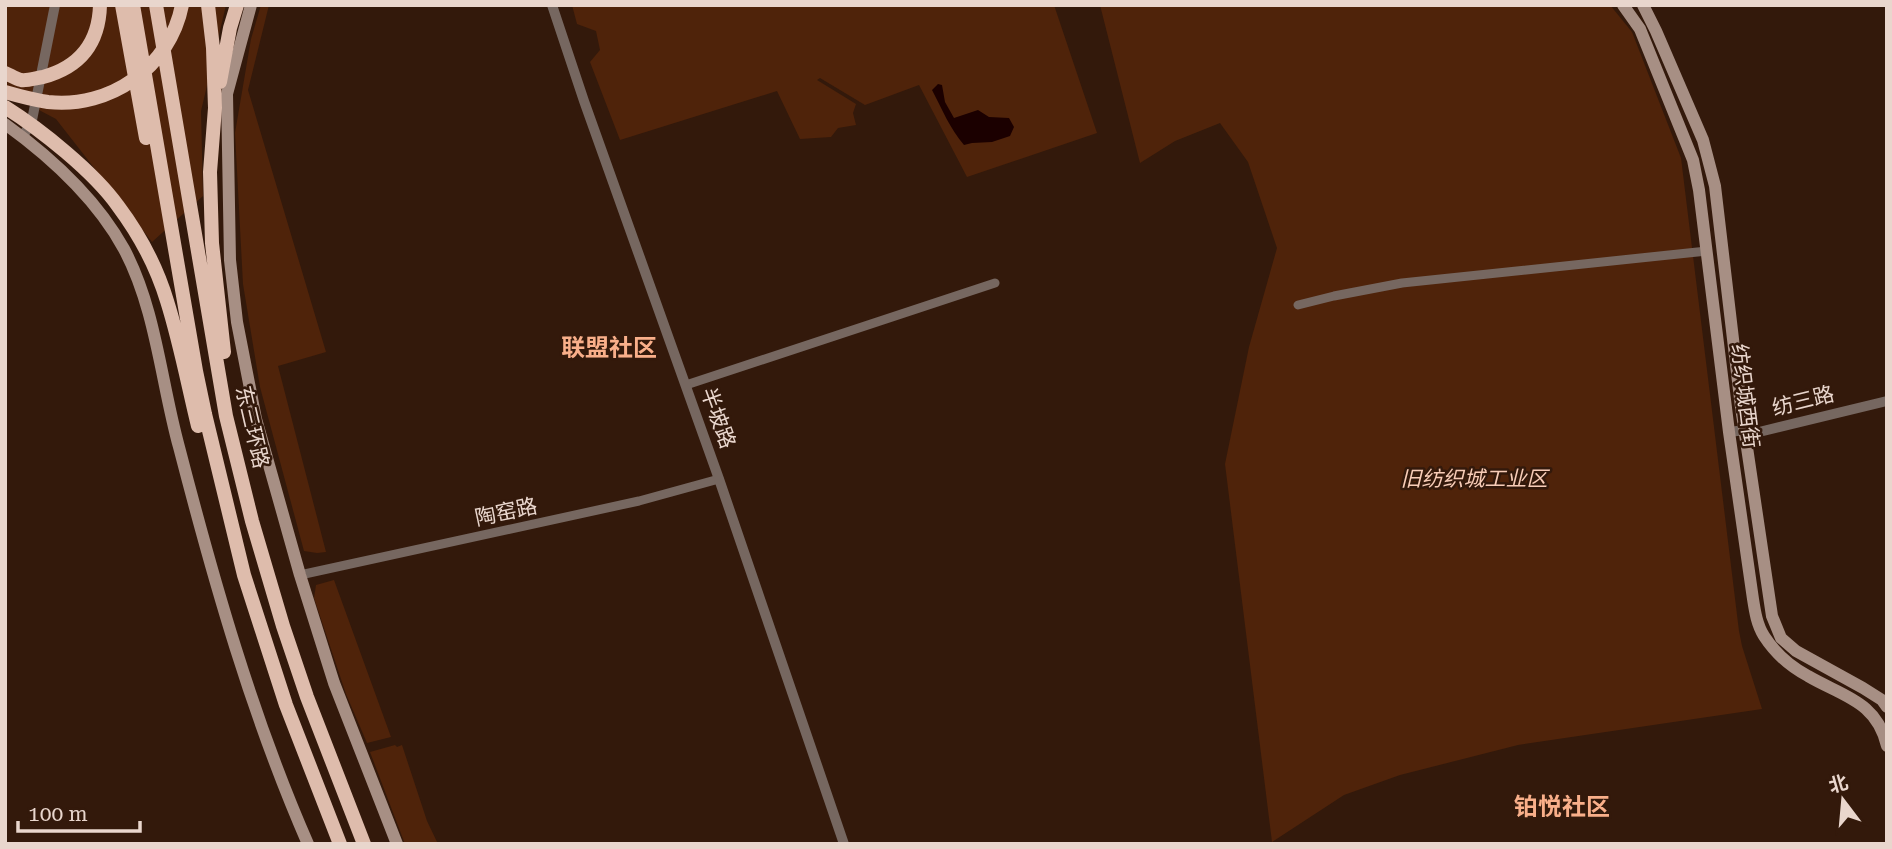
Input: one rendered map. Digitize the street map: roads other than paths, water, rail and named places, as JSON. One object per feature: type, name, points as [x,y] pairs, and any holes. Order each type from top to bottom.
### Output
[{"type":"highway","points":[[5,73],[22,80],[37,78],[58,73],[76,61],[91,44],[99,22],[100,5]]},
{"type":"highway","points":[[122,5],[162,219],[174,247]]},
{"type":"highway","name":"东三环路","points":[[133,5],[205,414],[244,575],[286,705],[340,844]]},
{"type":"highway","name":"东三环路","points":[[156,5],[226,416],[252,521],[307,697],[364,844]]},
{"type":"highway","points":[[5,92],[48,102],[75,102],[100,97],[122,88],[155,62],[173,36],[182,5]]},
{"type":"highway","points":[[208,5],[215,108]]},
{"type":"highway","points":[[226,416],[226,371],[212,243],[210,172],[215,108],[237,5]]},
{"type":"highway","points":[[5,107],[54,143],[93,178],[118,205],[144,247],[166,299],[225,536],[244,575]]},
{"type":"main road","points":[[251,5],[227,94],[230,260],[237,322],[256,419],[300,575],[334,683],[397,844]]},
{"type":"main road","name":"纺织城西街","points":[[1623,5],[1640,29],[1693,160],[1755,613],[1764,636],[1795,669],[1866,707],[1875,716],[1887,746]]},
{"type":"main road","name":"纺织城西街","points":[[1643,5],[1689,104],[1710,163],[1715,186],[1745,430],[1772,616],[1781,638],[1796,651],[1863,688],[1882,700],[1887,707]]},
{"type":"main road","points":[[5,124],[33,144],[76,184],[103,215],[125,251],[144,296],[177,441],[237,656],[288,799],[308,844]]},
{"type":"street","points":[[22,136],[31,125],[55,5]]},
{"type":"street","name":"半坡路","points":[[552,5],[844,844]]},
{"type":"street","points":[[1298,305],[1402,284],[1707,251]]},
{"type":"street","points":[[686,385],[995,283]]},
{"type":"street","name":"纺三路","points":[[1729,432],[1745,430],[1755,433],[1887,401]]},
{"type":"street","name":"陶窑路","points":[[300,575],[639,501],[719,479]]},
{"type":"district","name":"联盟社区","points":[[609,348]]},
{"type":"district","name":"铂悦社区","points":[[1562,807]]},
{"type":"park label","name":"旧纺织城工业区","points":[[1474,479]]}]
